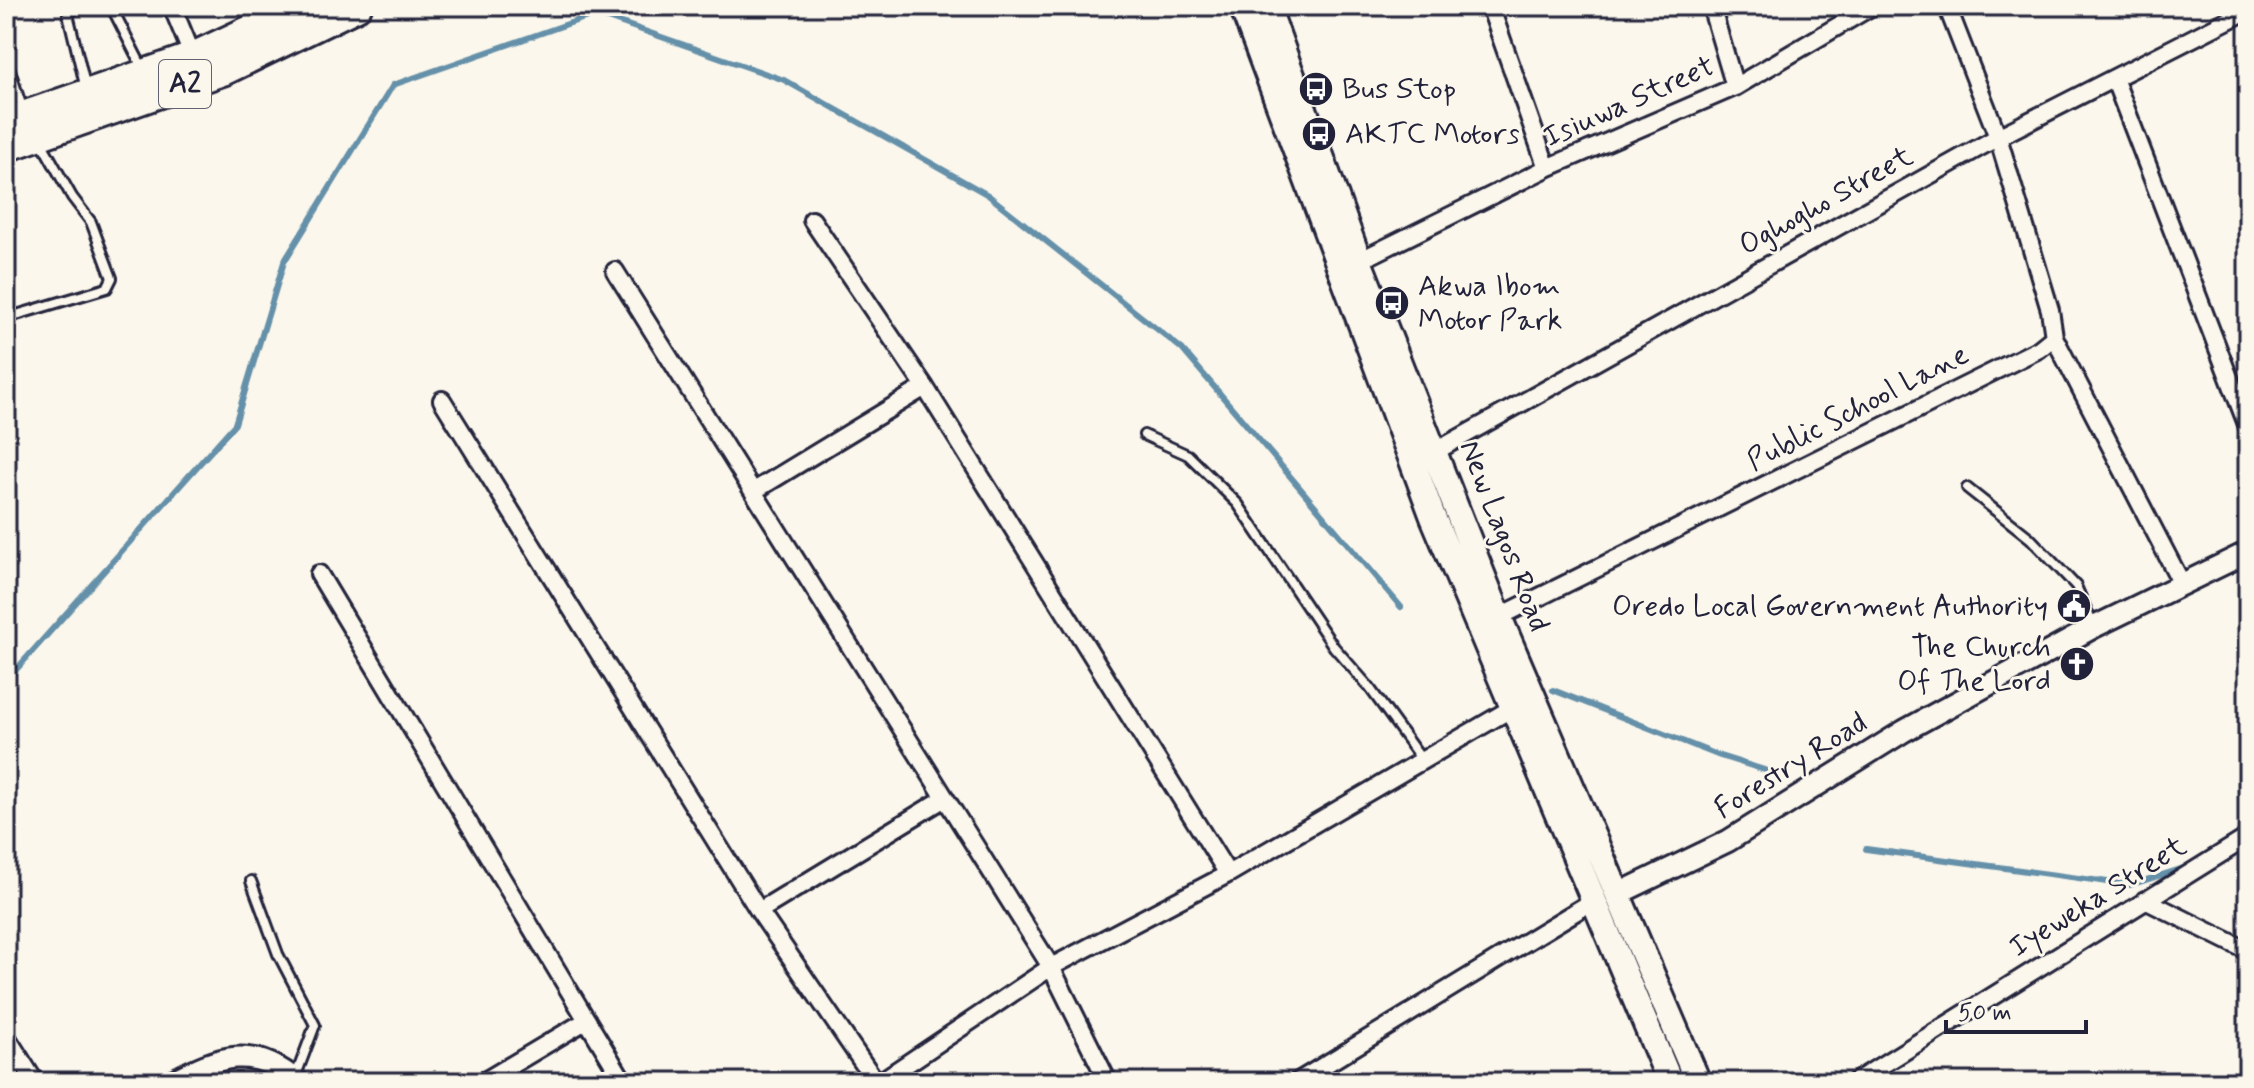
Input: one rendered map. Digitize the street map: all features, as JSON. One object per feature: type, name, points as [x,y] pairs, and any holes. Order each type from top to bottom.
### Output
[{"type":"highway","name":"A2","points":[[6,147],[23,124],[87,94],[193,57],[302,6]]},
{"type":"highway","name":"A2","points":[[23,124],[225,70],[357,6]]},
{"type":"main road","name":"New Lagos Road","points":[[1242,6],[1433,517],[1670,1082]]},
{"type":"main road","name":"New Lagos Road","points":[[1267,6],[1359,261],[1499,617],[1535,695],[1698,1082]]},
{"type":"street","points":[[172,6],[193,57]]},
{"type":"street","points":[[1490,6],[1547,168]]},
{"type":"street","points":[[1711,6],[1735,87]]},
{"type":"street","name":"Isiuwa Street","points":[[1359,261],[1547,168],[1735,87],[1872,6]]},
{"type":"street","points":[[1947,6],[1998,137],[2050,310],[2054,337],[2182,584]]},
{"type":"street","name":"Oghogho Street","points":[[1436,451],[1998,137],[2248,10]]},
{"type":"street","points":[[2114,78],[2248,427]]},
{"type":"street","points":[[812,220],[925,387],[1228,874]]},
{"type":"street","points":[[615,271],[1051,967],[1108,1082]]},
{"type":"street","name":"Public School Lane","points":[[1499,617],[2025,356],[2054,337]]},
{"type":"street","points":[[754,491],[925,387]]},
{"type":"street","points":[[442,400],[759,911],[878,1082],[1051,967],[1228,874],[1535,695]]},
{"type":"street","name":"Forestry Road","points":[[1618,894],[1728,841],[1904,731],[2094,627],[2248,552]]},
{"type":"street","points":[[319,574],[624,1082]]},
{"type":"street","points":[[759,911],[945,798]]},
{"type":"street","name":"Iyeweka Street","points":[[1855,1082],[2248,837]]},
{"type":"street","points":[[2145,900],[2248,951]]},
{"type":"street","points":[[1297,1082],[1593,901]]},
{"type":"street","points":[[483,1082],[587,1020]]},
{"type":"street","points":[[6,1036],[35,1082]]},
{"type":"street","points":[[171,1082],[209,1061],[247,1056],[279,1066],[296,1080]]},
{"type":"lane","points":[[79,6],[68,14],[87,94]]},
{"type":"lane","points":[[111,6],[145,74]]},
{"type":"lane","points":[[6,57],[23,124],[91,222],[112,283],[107,288],[13,316]]},
{"type":"lane","points":[[1144,435],[1188,455],[1238,504],[1334,647],[1369,687],[1422,760]]},
{"type":"lane","points":[[1967,488],[2030,538],[2076,586],[2094,627]]},
{"type":"lane","points":[[251,881],[278,954],[315,1025],[296,1080]]},
{"type":"waterway","points":[[6,681],[235,424],[284,262],[393,85],[596,14],[784,80],[988,195],[1182,349],[1401,607]]},
{"type":"waterway","points":[[1553,690],[1720,756],[1771,772]]},
{"type":"waterway","points":[[1866,849],[2130,885],[2187,867]]},
{"type":"place","name":"Bus Stop","points":[[1316,89]]},
{"type":"place","name":"AKTC Motors","points":[[1319,134]]},
{"type":"place","name":"Akwa Ibom Motor Park","points":[[1392,303]]},
{"type":"place","name":"Oredo Local Government Authority","points":[[2074,606]]},
{"type":"place","name":"The Church Of The Lord","points":[[2077,664]]}]
